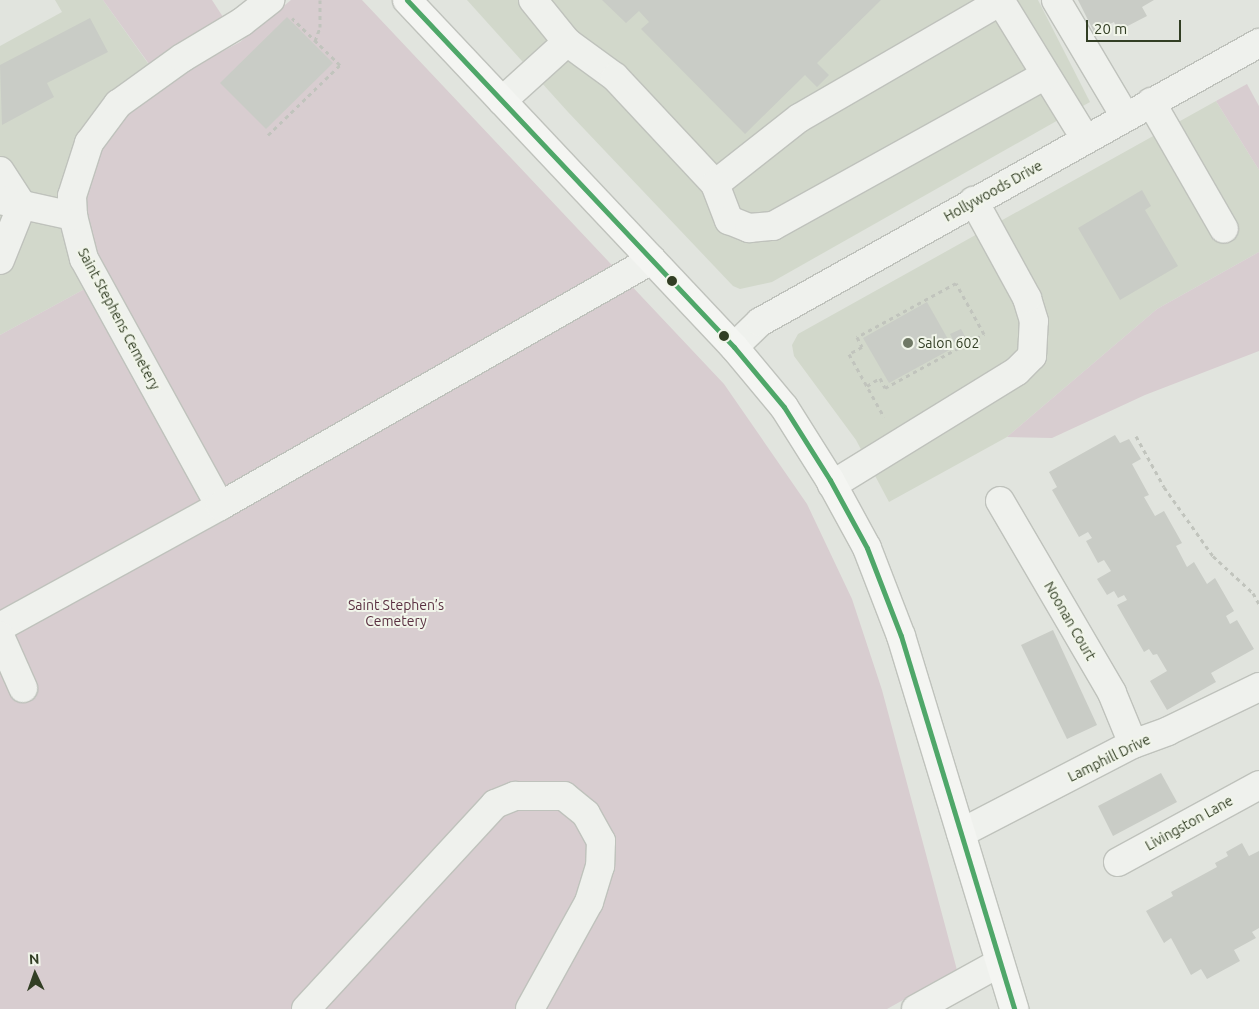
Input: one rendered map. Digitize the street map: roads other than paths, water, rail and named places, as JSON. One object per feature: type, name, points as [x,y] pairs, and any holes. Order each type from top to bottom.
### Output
[{"type":"main road","points":[[407,0],[734,347],[784,407],[832,485],[868,548],[901,636],[1014,1009]]},
{"type":"street","points":[[533,0],[567,42],[615,77],[715,184],[729,220],[749,228],[773,226],[1045,75]]},
{"type":"street","points":[[1056,0],[1125,116]]},
{"type":"street","points":[[715,184],[799,118],[1001,1],[1085,138]]},
{"type":"street","name":"Saint Stephens Cemetery","points":[[220,506],[84,259],[72,216],[77,172],[89,143],[118,104],[182,58],[242,22],[279,7]]},
{"type":"street","points":[[502,101],[567,42]]},
{"type":"street","name":"Hollywoods Drive","points":[[734,347],[760,322],[1259,42]]},
{"type":"street","points":[[1152,102],[1224,229]]},
{"type":"street","points":[[0,171],[11,202],[0,260]]},
{"type":"street","points":[[832,485],[1017,371],[1032,356],[1034,320],[1027,298],[974,201]]},
{"type":"street","points":[[11,202],[72,216]]},
{"type":"street","points":[[0,627],[220,506],[652,260]]},
{"type":"street","name":"Noonan Court","points":[[1000,501],[1112,693],[1133,744]]},
{"type":"street","points":[[0,636],[23,688]]},
{"type":"street","name":"Lamphill Drive","points":[[961,833],[1133,744],[1168,731],[1259,687]]},
{"type":"street","name":"Livingston Lane","points":[[1118,862],[1259,785]]},
{"type":"street","points":[[306,1009],[495,804],[515,796],[564,796],[586,814],[601,841],[600,866],[589,902],[530,1009]]},
{"type":"street","points":[[916,1009],[999,963]]},
{"type":"place","name":"Salon 602","points":[[908,343]]},
{"type":"park label","name":"Saint Stephen’s Cemetery","points":[[396,614]]}]
